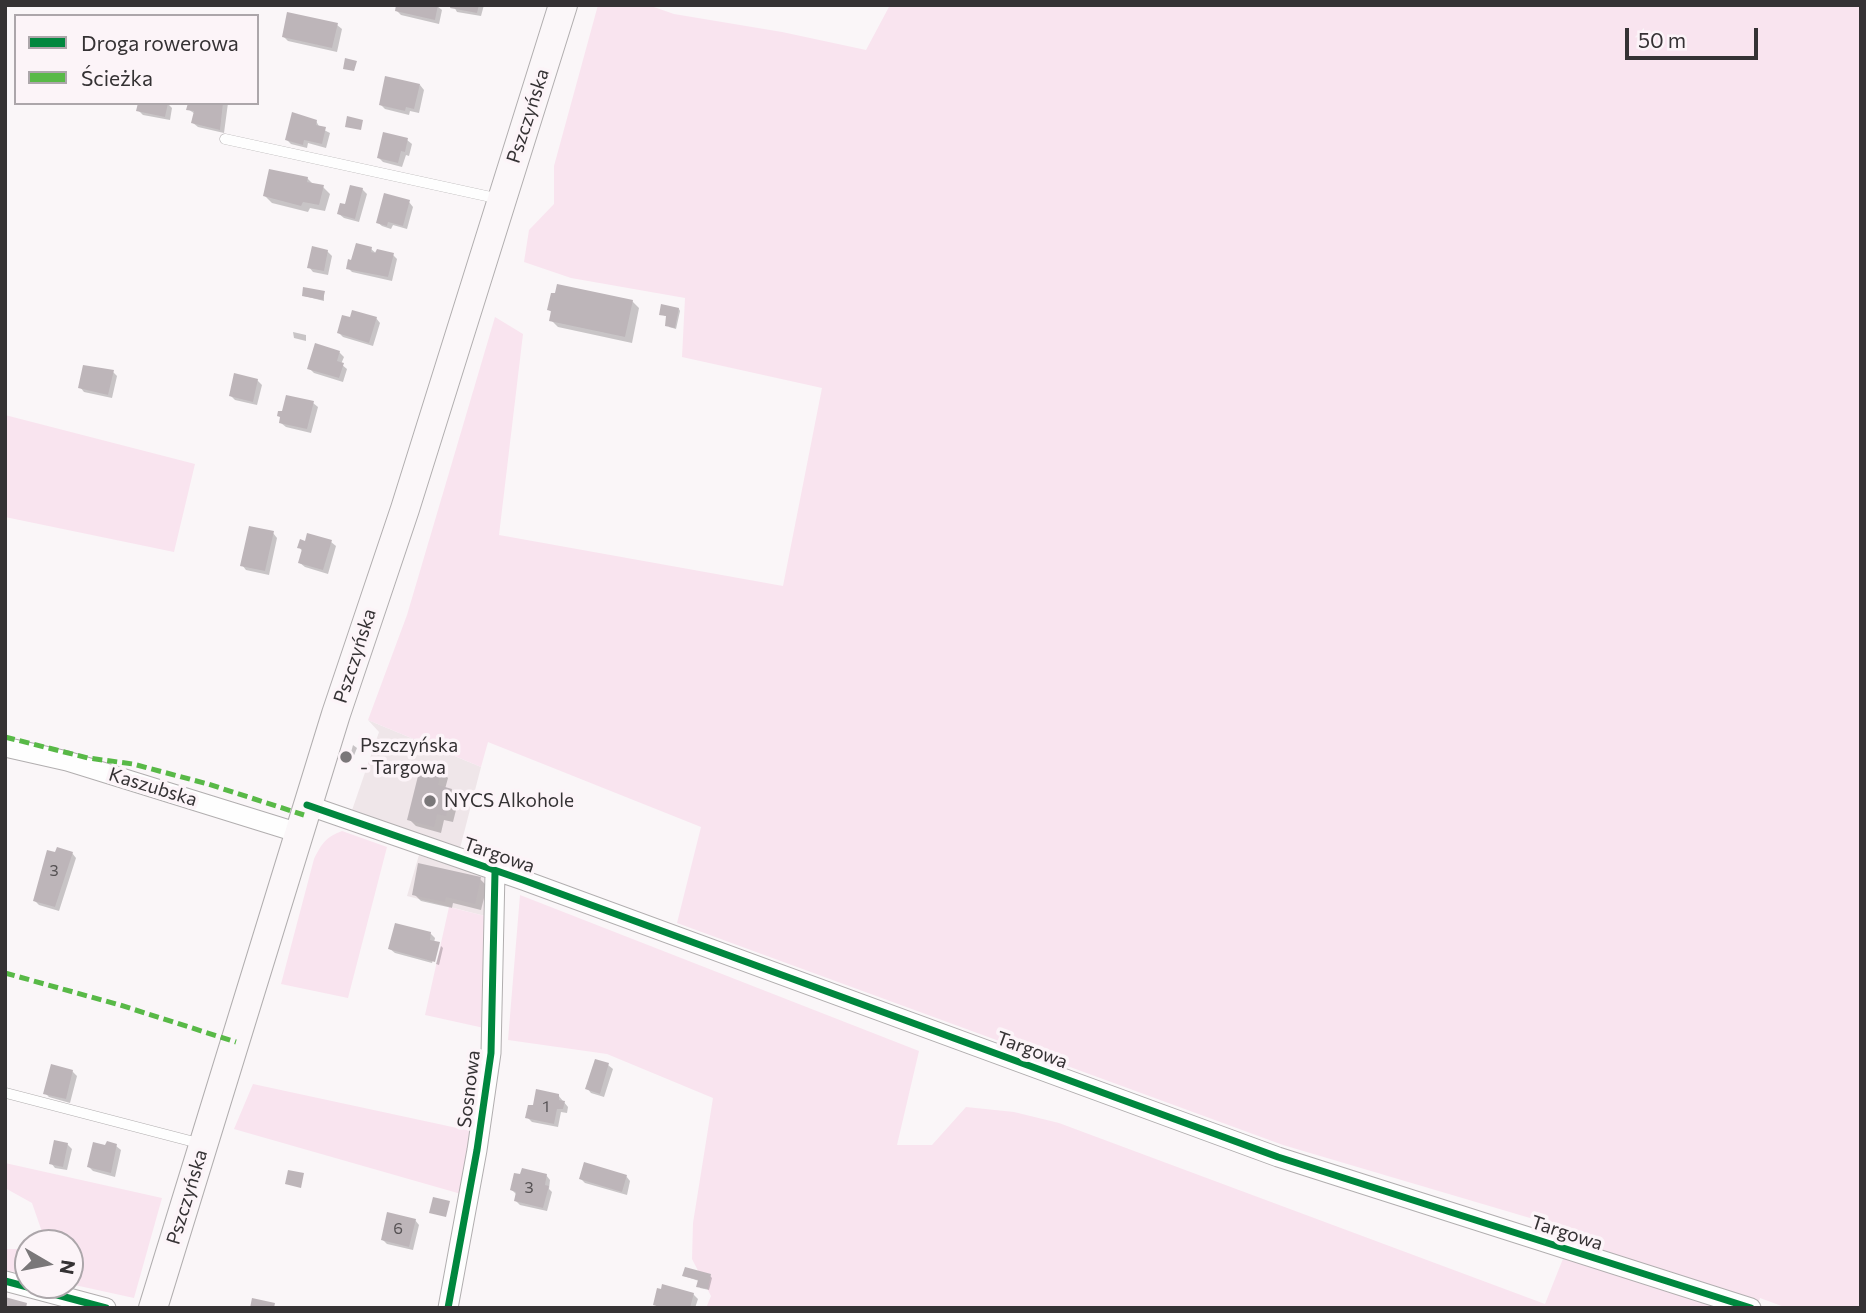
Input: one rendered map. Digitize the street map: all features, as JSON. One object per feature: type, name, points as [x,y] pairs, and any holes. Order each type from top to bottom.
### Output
[{"type":"main road","name":"Pszczyńska","points":[[153,1308],[307,805],[364,625],[405,509],[563,5]]},
{"type":"street","name":"Kaszubska","points":[[5,747],[67,761],[299,833]]},
{"type":"street","name":"Targowa","points":[[307,805],[1278,1157],[1751,1308]]},
{"type":"street","name":"Sosnowa","points":[[448,1308],[477,1150],[491,1053],[495,872]]},
{"type":"street","points":[[5,1281],[106,1308]]},
{"type":"lane","points":[[225,139],[501,199]]},
{"type":"lane","points":[[6,1093],[203,1144]]},
{"type":"shaded area","points":[[598,5],[648,5],[674,14],[782,32],[866,50],[890,5],[1861,5],[1861,1308],[1787,1308],[1760,1298],[1757,1308],[706,1308],[711,1296],[692,1259],[693,1223],[713,1098],[607,1054],[508,1040],[520,895],[919,1051],[897,1145],[932,1145],[966,1107],[1014,1112],[1059,1123],[1545,1304],[1574,1231],[1283,1145],[677,923],[701,827],[488,742],[481,767],[368,720],[407,615],[495,317],[523,334],[499,535],[783,586],[822,388],[682,357],[685,298],[571,278],[524,262],[529,230],[554,204],[554,166]]},
{"type":"shaded area","points":[[5,415],[195,464],[174,552],[5,517]]},
{"type":"shaded area","points":[[368,720],[481,767],[458,856],[350,816],[379,732]]},
{"type":"shaded area","points":[[342,831],[387,847],[348,998],[281,984],[314,859],[325,841]]},
{"type":"shaded area","points":[[419,855],[483,876],[485,916],[407,896]]},
{"type":"shaded area","points":[[449,907],[485,916],[484,1028],[425,1015]]},
{"type":"shaded area","points":[[253,1084],[471,1131],[461,1194],[234,1129]]},
{"type":"shaded area","points":[[5,1163],[162,1198],[134,1298],[84,1287],[84,1229],[41,1229],[32,1203],[5,1188]]},
{"type":"shaded area","points":[[5,1249],[14,1249],[14,1272],[5,1270]]},
{"type":"building","points":[[396,5],[438,5],[435,20],[395,11]]},
{"type":"building","points":[[451,5],[479,5],[477,13],[450,8]]},
{"type":"building","points":[[287,12],[338,23],[332,48],[282,37]]},
{"type":"building","points":[[345,58],[357,61],[354,71],[343,69]]},
{"type":"building","points":[[385,76],[420,84],[414,109],[406,107],[405,111],[379,105]]},
{"type":"building","points":[[138,105],[168,105],[165,117],[136,111]]},
{"type":"building","points":[[187,105],[223,105],[220,130],[191,123],[194,111],[186,110]]},
{"type":"building","points":[[292,112],[317,120],[316,125],[326,127],[322,144],[304,140],[303,145],[285,140]]},
{"type":"building","points":[[347,116],[363,120],[361,130],[345,127]]},
{"type":"building","points":[[383,132],[408,138],[405,152],[401,151],[398,163],[377,158]]},
{"type":"building","points":[[269,169],[308,177],[307,182],[324,185],[319,205],[303,202],[301,206],[263,196]]},
{"type":"building","points":[[350,185],[363,188],[355,219],[337,214],[340,203],[345,204]]},
{"type":"building","points":[[384,193],[410,200],[403,226],[388,222],[387,226],[376,223]]},
{"type":"building","points":[[356,243],[372,247],[371,252],[375,253],[377,249],[394,253],[388,277],[346,269]]},
{"type":"building","points":[[312,246],[328,250],[324,271],[307,268]]},
{"type":"building","points":[[557,284],[633,300],[625,337],[549,321],[551,311],[547,310],[551,293],[555,293]]},
{"type":"building","points":[[303,287],[325,291],[323,300],[302,296]]},
{"type":"building","points":[[661,304],[679,308],[675,328],[665,326],[666,316],[659,315]]},
{"type":"building","points":[[352,310],[377,317],[369,343],[337,333],[342,315],[350,317]]},
{"type":"building","points":[[315,343],[340,351],[337,361],[344,363],[339,378],[307,369]]},
{"type":"building","points":[[83,365],[114,370],[108,395],[78,388]]},
{"type":"building","points":[[234,373],[258,379],[253,402],[229,396]]},
{"type":"building","points":[[286,395],[314,401],[307,429],[279,423],[278,411],[282,411]]},
{"type":"building","points":[[249,526],[274,531],[265,571],[240,566]]},
{"type":"building","points":[[307,533],[332,540],[323,570],[298,563],[302,549],[297,548],[300,539],[305,541]]},
{"type":"building","name":"NYCS Alkohole","points":[[425,765],[442,769],[438,785],[452,789],[446,816],[437,814],[434,827],[407,820],[419,772]]},
{"type":"building","points":[[57,847],[73,852],[55,907],[33,901],[47,850],[55,852]]},
{"type":"building","points":[[418,863],[481,877],[475,904],[446,897],[445,902],[412,895]]},
{"type":"building","points":[[395,923],[431,932],[430,940],[440,942],[435,962],[388,949]]},
{"type":"building","points":[[595,1059],[609,1063],[600,1094],[585,1089]]},
{"type":"building","points":[[51,1064],[73,1070],[66,1099],[43,1094]]},
{"type":"building","points":[[536,1089],[559,1094],[559,1100],[565,1101],[563,1109],[557,1109],[554,1124],[525,1118],[528,1105],[533,1105]]},
{"type":"building","points":[[54,1140],[68,1143],[63,1167],[49,1164]]},
{"type":"building","points":[[107,1141],[117,1144],[111,1173],[87,1167],[93,1142],[105,1145]]},
{"type":"building","points":[[584,1162],[627,1175],[622,1192],[579,1179]]},
{"type":"building","points":[[522,1168],[547,1174],[545,1185],[549,1186],[543,1208],[514,1201],[516,1192],[510,1190],[514,1173],[520,1174]]},
{"type":"building","points":[[288,1170],[304,1173],[301,1188],[285,1184]]},
{"type":"building","points":[[433,1197],[450,1201],[446,1217],[429,1213]]},
{"type":"building","points":[[387,1212],[416,1219],[409,1247],[381,1240]]},
{"type":"building","points":[[685,1267],[711,1274],[708,1289],[696,1287],[698,1280],[682,1276]]},
{"type":"building","points":[[662,1284],[694,1293],[690,1308],[664,1308],[653,1305],[657,1288],[661,1289]]},
{"type":"building","points":[[5,1297],[27,1303],[26,1308],[5,1308]]},
{"type":"building","points":[[252,1298],[275,1303],[274,1308],[250,1308]]},
{"type":"marked path","points":[[5,737],[88,758],[133,764],[208,784],[304,815]]},
{"type":"marked path","points":[[5,973],[120,1005],[236,1042]]},
{"type":"cycle path","points":[[307,805],[523,880],[1278,1157],[1751,1308]]},
{"type":"cycle path","points":[[448,1308],[477,1150],[491,1053],[495,872]]},
{"type":"cycle path","points":[[5,1281],[106,1308]]},
{"type":"place","name":"Pszczyńska - Targowa","points":[[346,757]]},
{"type":"place","name":"NYCS Alkohole","points":[[430,801]]}]
